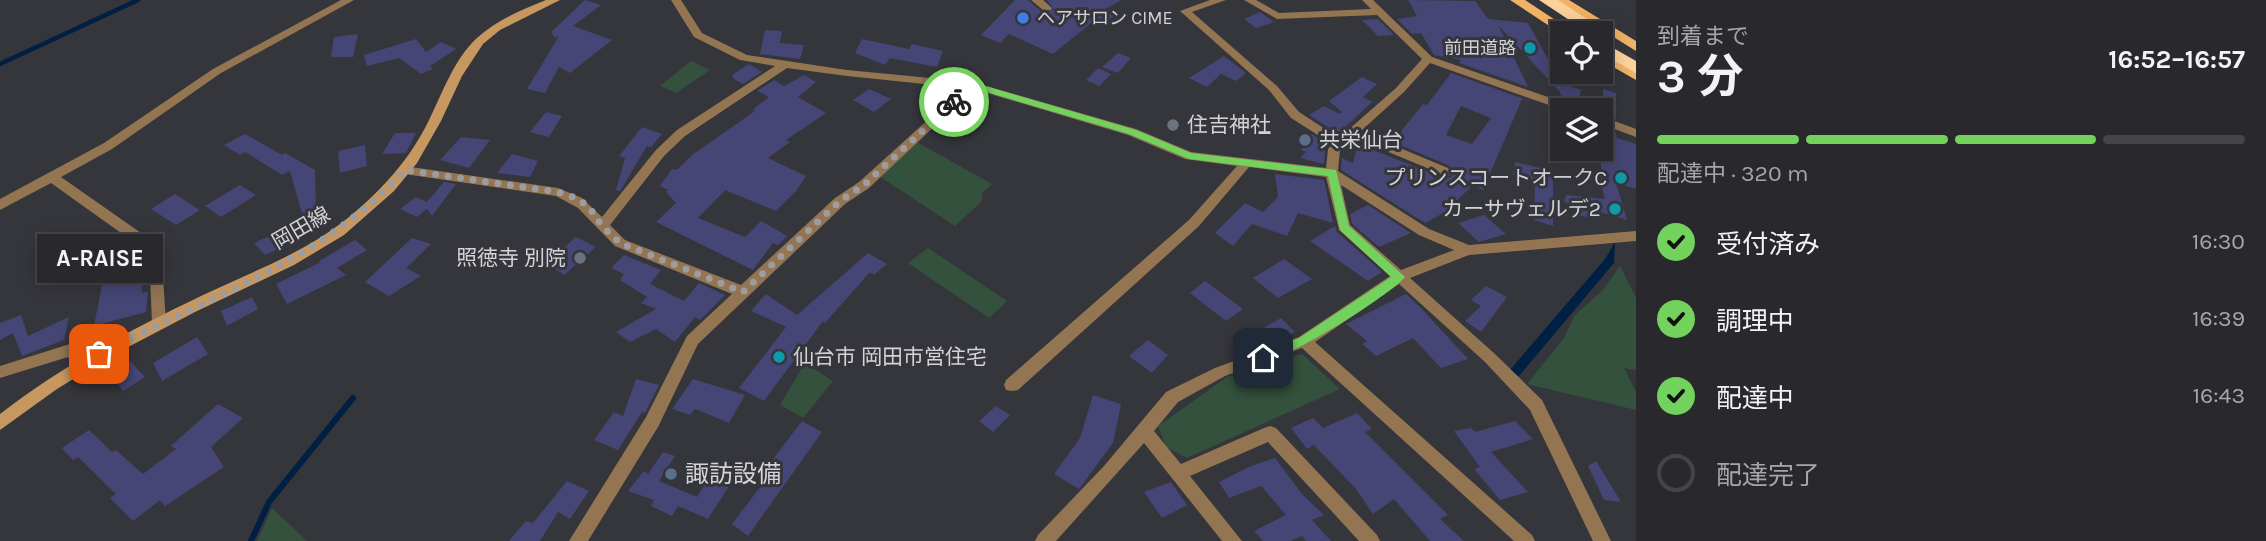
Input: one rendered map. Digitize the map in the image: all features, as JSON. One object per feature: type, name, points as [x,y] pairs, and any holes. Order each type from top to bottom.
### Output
[{"type":"highway","points":[[1528,0],[1562,21]]},
{"type":"highway","points":[[1546,0],[1580,21]]},
{"type":"highway","points":[[1613,41],[1636,55]]},
{"type":"highway","points":[[1613,54],[1636,68]]},
{"type":"main road","points":[[1516,0],[1550,22]]},
{"type":"main road","points":[[1560,0],[1633,42]]},
{"type":"main road","points":[[1613,62],[1636,76]]},
{"type":"street","points":[[0,205],[108,146],[217,71],[349,0]]},
{"type":"street","name":"岡田線","points":[[0,423],[36,393],[79,365],[159,323],[304,254],[351,223],[382,195],[419,151],[468,50],[504,21],[555,0]]},
{"type":"street","points":[[676,0],[698,35],[715,46],[744,58],[782,65],[972,85],[1132,132],[1189,156],[1332,173],[1423,232],[1468,250]]},
{"type":"street","points":[[1036,0],[1047,8]]},
{"type":"street","points":[[1222,0],[1185,11],[1273,88],[1295,115],[1339,143]]},
{"type":"street","points":[[1249,0],[1277,16],[1379,12]]},
{"type":"street","points":[[1367,0],[1428,59],[1550,102]]},
{"type":"street","points":[[1428,59],[1401,90],[1334,149],[1332,173],[1344,228],[1490,358],[1536,405],[1602,541]]},
{"type":"street","points":[[602,226],[660,153],[681,133],[782,65]]},
{"type":"street","points":[[578,541],[652,422],[692,340],[840,201],[864,185],[972,85]]},
{"type":"street","points":[[1613,124],[1636,133]]},
{"type":"street","points":[[1012,384],[1194,223],[1247,162]]},
{"type":"street","points":[[404,170],[558,192],[576,198],[589,207],[602,226],[620,243],[743,292]]},
{"type":"street","points":[[52,177],[156,251],[159,323]]},
{"type":"street","points":[[1044,541],[1172,397],[1220,372],[1304,341],[1399,277],[1468,250],[1636,236]]},
{"type":"street","points":[[1304,341],[1370,403],[1473,489],[1526,541]]},
{"type":"street","points":[[0,372],[73,349],[79,365]]},
{"type":"street","points":[[1143,431],[1233,541]]},
{"type":"street","points":[[1178,473],[1270,433],[1371,541]]},
{"type":"lane","points":[[1351,132],[1447,172]]},
{"type":"green space","points":[[691,61],[710,70],[676,93],[660,86]]},
{"type":"green space","points":[[915,141],[992,184],[982,193],[982,201],[955,226],[879,176]]},
{"type":"green space","points":[[928,248],[1007,301],[989,318],[908,263]]},
{"type":"green space","points":[[1620,266],[1636,298],[1636,370],[1624,368],[1636,392],[1636,410],[1527,384],[1564,338],[1575,315],[1603,290]]},
{"type":"green space","points":[[1302,354],[1340,389],[1187,458],[1166,447],[1158,426],[1227,377]]},
{"type":"green space","points":[[805,363],[833,381],[803,418],[780,405]]},
{"type":"green space","points":[[272,508],[307,541],[257,541]]},
{"type":"water","points":[[1615,242],[1614,263],[1519,376],[1509,371],[1605,259]]},
{"type":"building","points":[[585,0],[601,5],[573,26],[612,40],[570,73],[559,67],[545,93],[527,89],[559,36],[555,38],[551,32]]},
{"type":"building","points":[[1015,0],[1028,0],[1043,13],[1054,9],[1047,0],[1122,0],[1105,9],[1116,14],[1104,24],[1096,19],[1053,54],[1009,34],[1000,43],[981,35]]},
{"type":"building","points":[[1408,0],[1475,1],[1488,19],[1528,23],[1550,63],[1550,81],[1498,25],[1528,87],[1459,63],[1461,60],[1434,55],[1421,33],[1412,34],[1397,19],[1417,16]]},
{"type":"building","points":[[1260,12],[1274,22],[1256,28],[1244,19]]},
{"type":"building","points":[[1378,19],[1394,35],[1378,36],[1362,20]]},
{"type":"building","points":[[765,30],[782,31],[780,43],[804,45],[800,59],[760,54]]},
{"type":"building","points":[[358,34],[353,57],[331,57],[334,37]]},
{"type":"building","points":[[416,39],[426,52],[441,42],[456,49],[430,66],[433,69],[421,74],[399,58],[367,66],[364,55]]},
{"type":"building","points":[[862,39],[909,49],[912,44],[943,51],[937,67],[890,58],[885,65],[855,53]]},
{"type":"building","points":[[1118,53],[1131,58],[1118,73],[1102,67]]},
{"type":"building","points":[[1224,56],[1246,73],[1236,81],[1221,74],[1207,87],[1189,78]]},
{"type":"building","points":[[749,64],[762,72],[743,84],[734,79],[732,75]]},
{"type":"building","points":[[1098,68],[1111,74],[1099,86],[1086,80]]},
{"type":"building","points":[[1451,73],[1535,103],[1522,99],[1483,190],[1473,185],[1445,212],[1425,223],[1341,170],[1342,158],[1353,163],[1358,144],[1444,178],[1451,177],[1453,171],[1450,166],[1388,140],[1393,133],[1398,135],[1423,104],[1427,105]],"holes":[[[1461,106],[1491,118],[1472,144],[1446,135]]]},
{"type":"building","points":[[804,75],[816,82],[798,97],[826,113],[786,140],[790,142],[768,158],[806,176],[796,191],[776,211],[725,190],[698,218],[745,237],[761,221],[787,236],[778,245],[773,243],[753,270],[656,222],[676,203],[666,192],[668,190],[660,186],[672,169],[677,170],[692,155],[755,111],[752,110],[769,97],[757,91],[774,80],[784,86]]},
{"type":"building","points":[[1362,77],[1377,84],[1363,97],[1372,102],[1338,134],[1309,115],[1324,106],[1340,114],[1342,112],[1329,101]]},
{"type":"building","points":[[1553,84],[1564,84],[1581,90],[1579,98],[1562,98]]},
{"type":"building","points":[[869,89],[891,99],[874,112],[853,100]]},
{"type":"building","points":[[1603,89],[1616,93],[1616,119],[1613,118],[1613,98],[1603,98]]},
{"type":"building","points":[[546,112],[562,116],[549,137],[530,132]]},
{"type":"building","points":[[642,127],[662,134],[651,147],[647,146],[620,191],[616,190],[625,158],[619,156]]},
{"type":"building","points":[[1613,132],[1617,138],[1636,144],[1636,189],[1616,183],[1627,220],[1593,210],[1598,218],[1579,216],[1575,205],[1564,202],[1566,195],[1605,199],[1601,184],[1601,161],[1613,161]]},
{"type":"building","points":[[395,133],[416,133],[406,153],[382,154]]},
{"type":"building","points":[[245,134],[315,170],[316,213],[303,217],[290,171],[282,175],[245,152],[240,155],[224,145]]},
{"type":"building","points":[[1312,134],[1327,144],[1322,148],[1325,150],[1324,164],[1300,158],[1306,152],[1301,150]]},
{"type":"building","points":[[461,137],[490,140],[469,168],[440,160]]},
{"type":"building","points":[[365,145],[367,166],[340,173],[338,151]]},
{"type":"building","points":[[512,154],[538,161],[530,177],[497,173]]},
{"type":"building","points":[[1515,162],[1553,171],[1553,226],[1534,220],[1535,181],[1513,175]]},
{"type":"building","points":[[1275,174],[1324,180],[1333,223],[1298,213],[1287,236],[1252,224],[1233,246],[1215,233],[1245,203],[1263,212],[1278,197]]},
{"type":"building","points":[[444,182],[456,184],[432,216],[427,209],[417,217],[400,209],[416,197],[427,202]]},
{"type":"building","points":[[240,185],[256,195],[221,217],[205,206]]},
{"type":"building","points":[[175,194],[200,210],[176,225],[151,209]]},
{"type":"building","points":[[1368,205],[1411,233],[1379,247],[1352,224],[1350,214]]},
{"type":"building","points":[[1484,215],[1506,234],[1479,242],[1458,223]]},
{"type":"building","points":[[301,222],[313,233],[265,255],[254,243]]},
{"type":"building","points":[[1335,226],[1337,232],[1382,272],[1368,281],[1310,241]]},
{"type":"building","points":[[576,237],[596,247],[564,275],[547,263]]},
{"type":"building","points":[[412,238],[431,244],[406,268],[421,276],[389,296],[365,282]]},
{"type":"building","points":[[355,240],[367,250],[337,268],[346,275],[287,304],[276,284],[321,262],[319,261]]},
{"type":"building","points":[[868,253],[887,264],[874,275],[870,272],[825,323],[823,321],[764,401],[739,388],[786,327],[751,311],[766,294],[797,315]]},
{"type":"building","points":[[624,255],[661,270],[650,284],[684,301],[699,283],[725,295],[700,320],[695,317],[675,342],[656,329],[630,342],[616,332],[656,309],[641,303],[647,297],[620,280],[624,274],[611,268]]},
{"type":"building","points":[[1284,259],[1312,279],[1278,298],[1253,278]]},
{"type":"building","points":[[143,266],[142,293],[148,291],[146,312],[94,326],[104,274]]},
{"type":"building","points":[[1205,281],[1243,309],[1226,321],[1190,293]]},
{"type":"building","points":[[1486,286],[1507,297],[1481,332],[1465,321],[1481,306],[1471,300]]},
{"type":"building","points":[[1406,294],[1468,359],[1441,368],[1413,338],[1376,356],[1362,344],[1367,341],[1346,324]]},
{"type":"building","points":[[252,297],[258,309],[227,326],[221,311]]},
{"type":"building","points":[[21,315],[28,336],[69,317],[64,340],[22,356],[13,333],[0,340],[0,323]]},
{"type":"building","points":[[1281,318],[1295,332],[1270,345],[1256,332]]},
{"type":"building","points":[[197,337],[208,354],[162,381],[153,363]]},
{"type":"building","points":[[1148,340],[1168,355],[1152,373],[1129,356]]},
{"type":"building","points":[[130,361],[145,377],[123,391],[110,373]]},
{"type":"building","points":[[636,379],[659,385],[645,413],[642,412],[618,450],[594,440],[614,412],[623,416]]},
{"type":"building","points":[[693,379],[745,395],[729,423],[695,409],[690,415],[672,409]]},
{"type":"building","points":[[1093,395],[1121,404],[1113,443],[1079,489],[1054,474],[1080,438]]},
{"type":"building","points":[[218,404],[243,418],[211,447],[224,467],[165,506],[160,500],[133,521],[110,498],[116,494],[78,457],[73,460],[62,448],[89,430],[112,452],[116,450],[143,474],[176,449],[171,446]]},
{"type":"building","points":[[996,406],[1010,415],[993,432],[979,421]]},
{"type":"building","points":[[1357,413],[1372,429],[1365,432],[1448,515],[1440,519],[1464,541],[1430,541],[1394,499],[1373,514],[1356,489],[1314,445],[1307,449],[1291,428],[1313,418],[1323,428]]},
{"type":"building","points":[[802,421],[822,432],[748,536],[732,524],[770,474],[764,471]]},
{"type":"building","points":[[1515,421],[1533,439],[1491,452],[1528,492],[1500,500],[1474,469],[1480,467],[1454,431],[1471,428],[1475,432]]},
{"type":"building","points":[[663,452],[675,456],[659,481],[697,497],[710,477],[729,486],[708,519],[678,506],[672,516],[651,506],[654,500],[628,491],[644,471],[648,474]]},
{"type":"building","points":[[1275,458],[1302,494],[1324,515],[1312,520],[1331,541],[1306,541],[1302,536],[1291,541],[1263,541],[1254,531],[1286,515],[1261,486],[1229,498],[1219,482],[1251,466]]},
{"type":"building","points":[[1596,461],[1621,502],[1604,500],[1588,466]]},
{"type":"building","points":[[567,481],[589,491],[570,519],[558,512],[540,541],[509,541],[526,521],[533,523]]},
{"type":"building","points":[[1171,482],[1187,505],[1162,518],[1144,492]]},
{"type":"waterway","points":[[0,64],[138,0]]},
{"type":"waterway","points":[[251,541],[269,502],[353,398]]},
{"type":"way so far","points":[[99,354],[304,254],[351,223],[382,195],[404,170],[558,192],[576,198],[589,207],[602,226],[620,243],[743,292],[840,201],[864,185],[954,102]]},
{"type":"place","name":"ヘアサロン CIME","points":[[1023,18]]},
{"type":"place","name":"前田道路","points":[[1530,48]]},
{"type":"place","name":"住吉神社","points":[[1173,125]]},
{"type":"place","name":"共栄仙台","points":[[1305,140]]},
{"type":"place","name":"プリンスコートオークC","points":[[1621,178]]},
{"type":"place","name":"カーサヴェルデ2","points":[[1615,209]]},
{"type":"place","name":"照徳寺 別院","points":[[580,258]]},
{"type":"place","name":"A-RAISE","points":[[99,354]]},
{"type":"place","name":"仙台市 岡田市営住宅","points":[[779,357]]},
{"type":"place","name":"諏訪設備","points":[[671,474]]},
{"type":"route","points":[[954,102],[972,85],[1132,132],[1189,156],[1332,173],[1344,228],[1399,277],[1304,341],[1263,358]]}]
